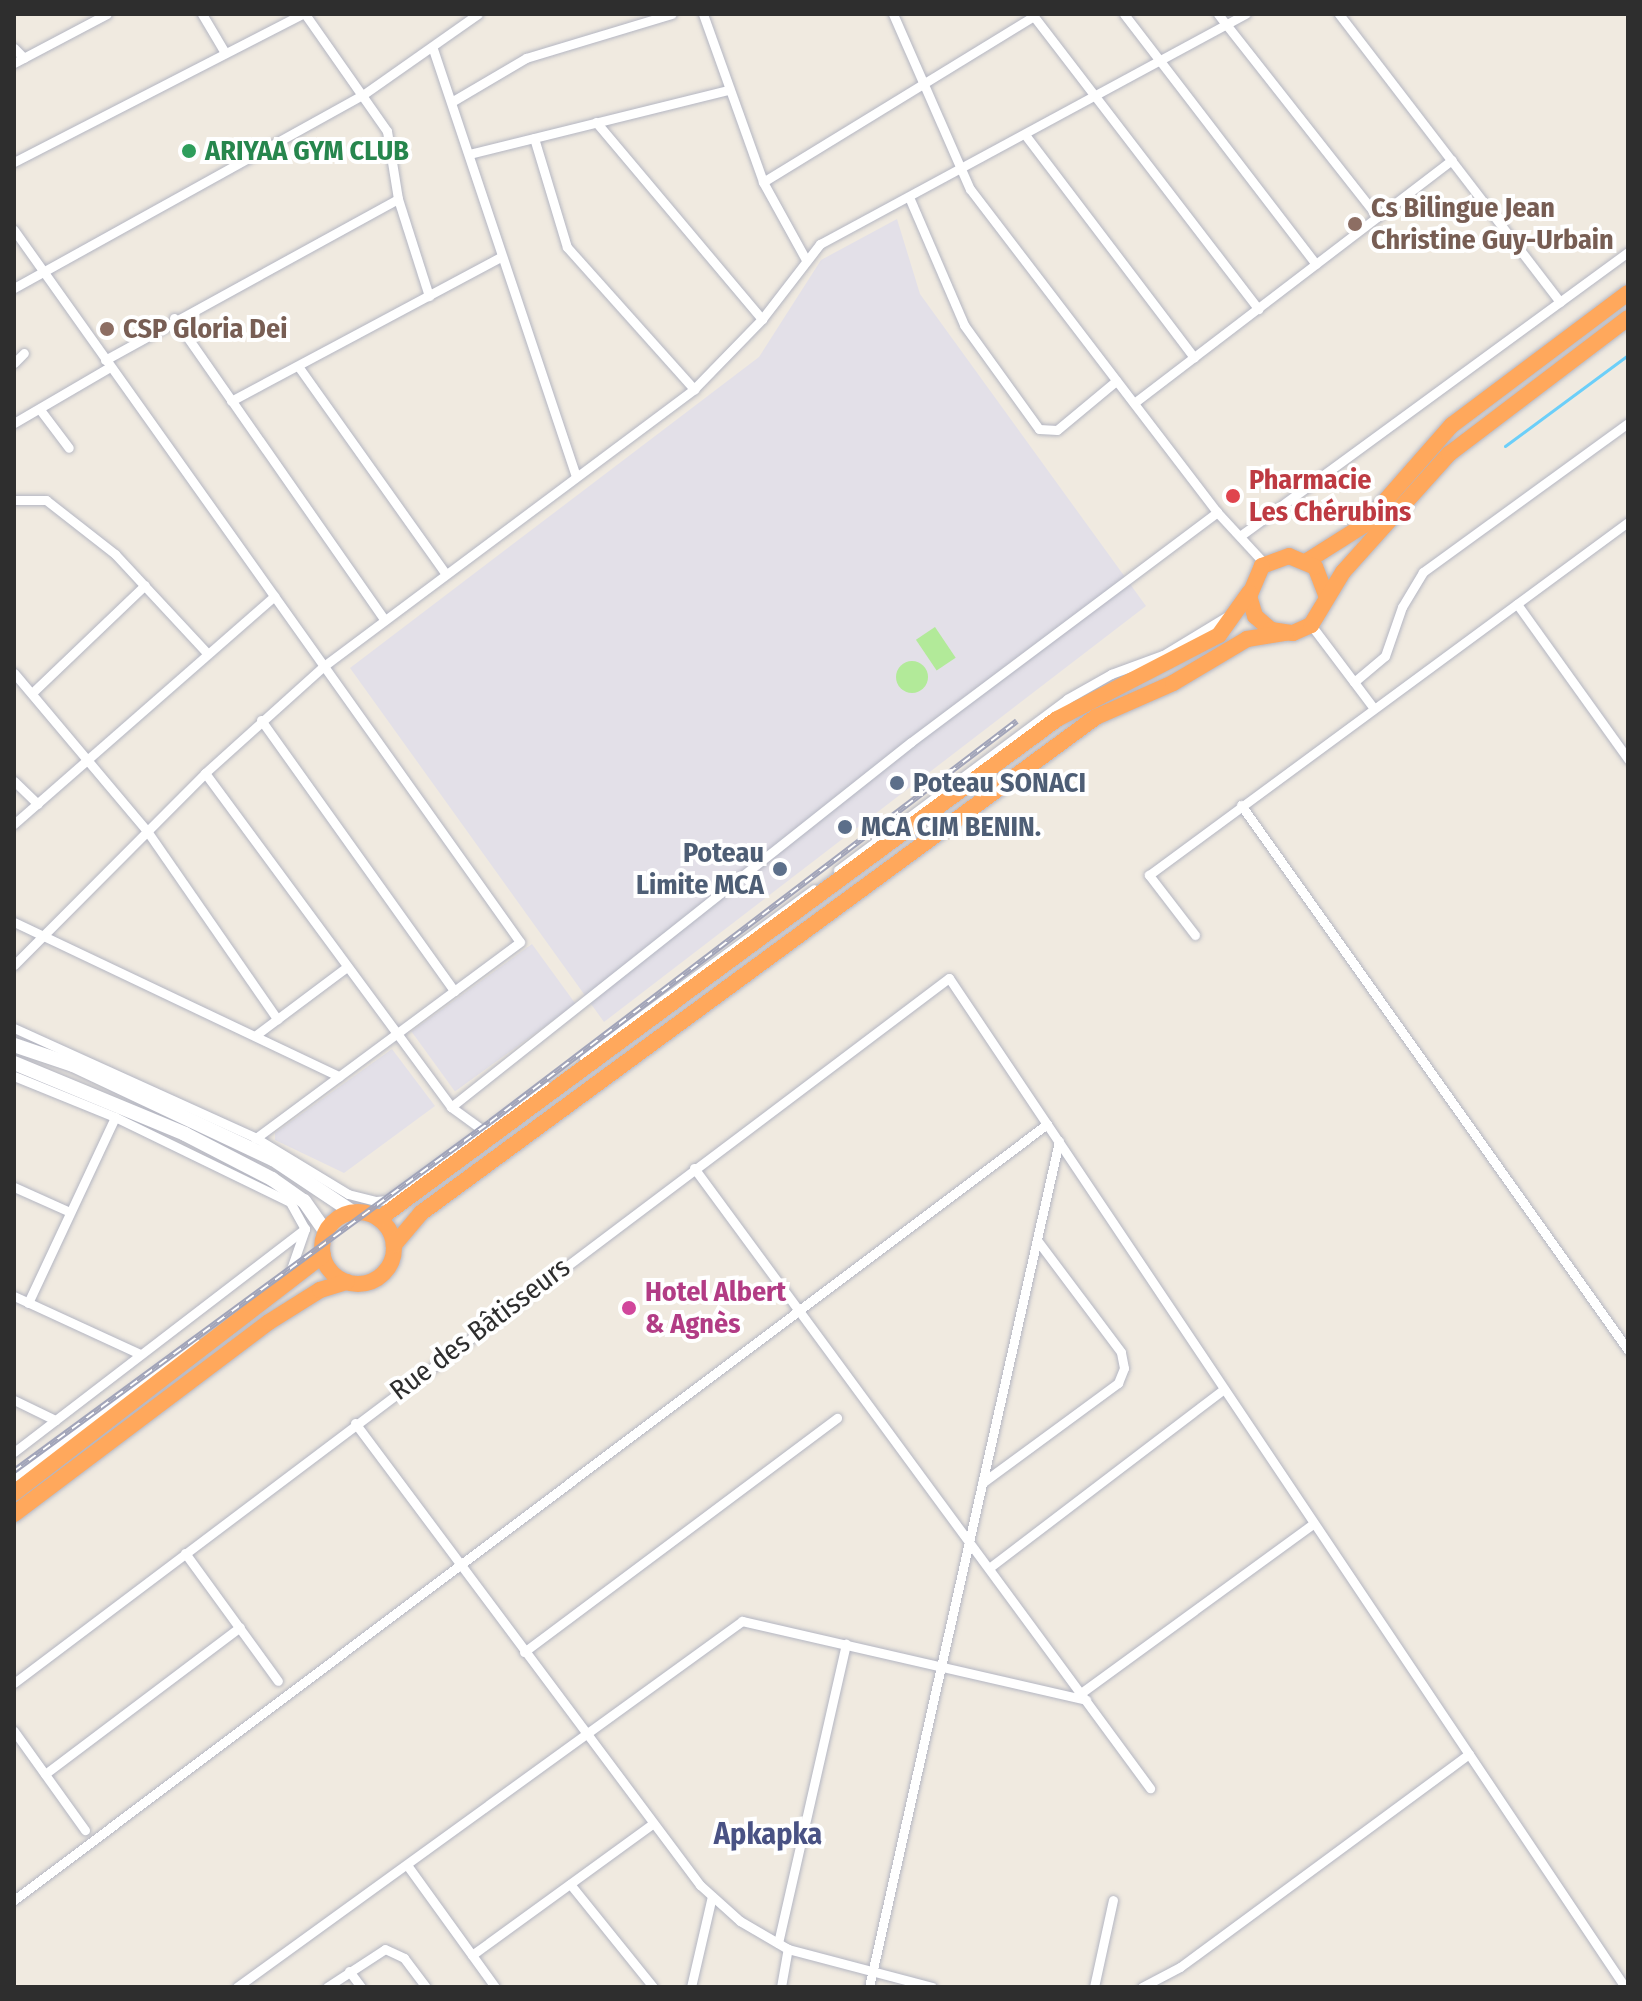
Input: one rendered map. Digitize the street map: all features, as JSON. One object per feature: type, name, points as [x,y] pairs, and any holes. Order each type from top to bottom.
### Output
[{"type":"highway","points":[[1307,561],[1364,525],[1452,425],[1628,293]]},
{"type":"highway","points":[[14,1514],[269,1322],[320,1290],[347,1282],[377,1279],[392,1261],[394,1245],[421,1213],[1096,717],[1173,683],[1247,639],[1286,633],[1311,625],[1326,595],[1467,437],[1628,318]]},
{"type":"highway","points":[[379,1219],[1057,719],[1092,696],[1193,652],[1246,600],[1265,564],[1285,557],[1307,561],[1321,575],[1326,595]]},
{"type":"highway","points":[[1246,600],[1257,619],[1286,633]]},
{"type":"highway","points":[[347,1282],[329,1269],[323,1255],[326,1232],[354,1213],[379,1219],[394,1245]]},
{"type":"highway","points":[[14,1493],[323,1255]]},
{"type":"street","points":[[14,48],[19,60],[105,14]]},
{"type":"street","points":[[202,14],[224,51]]},
{"type":"street","points":[[14,162],[224,51],[304,14],[364,94],[393,148],[398,199],[429,296]]},
{"type":"street","points":[[14,288],[364,94],[433,49],[478,14]]},
{"type":"street","points":[[453,101],[526,58],[672,14]]},
{"type":"street","points":[[703,14],[763,182],[806,260]]},
{"type":"street","points":[[893,14],[960,171],[1217,512],[1265,564]]},
{"type":"street","points":[[1124,14],[1316,264]]},
{"type":"street","points":[[1218,14],[1378,217]]},
{"type":"street","points":[[14,965],[39,936],[205,773],[324,666],[694,389],[762,319],[806,260],[832,236],[1026,136],[1246,14]]},
{"type":"street","points":[[1339,14],[1560,302]]},
{"type":"street","points":[[763,182],[1033,15],[1093,98],[1258,309]]},
{"type":"street","points":[[433,49],[453,101],[499,258],[576,476]]},
{"type":"street","points":[[469,154],[728,90]]},
{"type":"street","points":[[596,122],[762,319]]},
{"type":"street","points":[[1026,136],[1194,357]]},
{"type":"street","points":[[534,138],[567,247],[694,389]]},
{"type":"street","points":[[1134,403],[1452,160]]},
{"type":"street","points":[[909,197],[964,325],[1039,429],[1057,430],[1116,381]]},
{"type":"street","points":[[14,423],[41,411],[174,318],[398,199]]},
{"type":"street","points":[[14,230],[520,942],[252,1142]]},
{"type":"street","points":[[1240,536],[1628,252]]},
{"type":"street","points":[[231,401],[499,258]]},
{"type":"street","points":[[174,318],[385,620]]},
{"type":"street","points":[[14,363],[24,353]]},
{"type":"street","points":[[298,366],[446,574]]},
{"type":"street","points":[[41,411],[69,448]]},
{"type":"street","points":[[1354,682],[1385,656],[1402,607],[1423,572],[1628,423]]},
{"type":"street","points":[[14,500],[46,500],[145,585],[207,653]]},
{"type":"street","points":[[451,1107],[911,742],[1217,512]]},
{"type":"street","points":[[1195,935],[1149,875],[1372,706],[1628,522]]},
{"type":"street","points":[[32,693],[145,585]]},
{"type":"street","points":[[14,824],[274,596]]},
{"type":"street","points":[[14,1028],[252,1142],[348,1194],[376,1201],[387,1200],[1067,699],[1111,674],[1163,655],[1246,600]]},
{"type":"street","points":[[1517,604],[1628,759]]},
{"type":"street","points":[[1311,625],[1372,706]]},
{"type":"street","points":[[14,673],[147,831],[277,1019]]},
{"type":"street","points":[[261,720],[454,991]]},
{"type":"street","points":[[205,773],[451,1107],[484,1131]]},
{"type":"street","points":[[14,781],[38,804]]},
{"type":"street","points":[[1241,805],[1628,1350]]},
{"type":"street","points":[[14,922],[339,1076]]},
{"type":"street","points":[[256,1035],[347,967]]},
{"type":"street","name":"Rue des Bâtisseurs","points":[[14,1683],[949,978],[1047,1124]]},
{"type":"street","points":[[14,1045],[73,1065],[252,1142],[316,1183],[354,1213]]},
{"type":"street","points":[[14,1063],[185,1134],[272,1179],[304,1201],[326,1232]]},
{"type":"street","points":[[14,1076],[115,1117],[290,1202],[305,1229],[296,1264],[282,1281],[14,1477]]},
{"type":"street","points":[[28,1303],[115,1117]]},
{"type":"street","points":[[14,1900],[456,1564],[1047,1124],[1625,1987]]},
{"type":"street","points":[[869,1987],[967,1539],[1059,1141]]},
{"type":"street","points":[[694,1168],[1150,1788]]},
{"type":"street","points":[[14,1187],[70,1212]]},
{"type":"street","points":[[14,1452],[305,1229]]},
{"type":"street","points":[[982,1483],[1118,1383],[1124,1368],[1121,1352],[1037,1240]]},
{"type":"street","points":[[14,1296],[140,1354]]},
{"type":"street","points":[[989,1568],[1224,1389]]},
{"type":"street","points":[[14,1400],[55,1420]]},
{"type":"street","points":[[524,1652],[837,1418]]},
{"type":"street","points":[[355,1423],[456,1564],[652,1824],[712,1896],[788,1949],[872,1974],[932,1987]]},
{"type":"street","points":[[237,1987],[742,1621],[1083,1696],[1314,1523]]},
{"type":"street","points":[[185,1553],[278,1681]]},
{"type":"street","points":[[45,1774],[240,1627]]},
{"type":"street","points":[[778,1943],[846,1644]]},
{"type":"street","points":[[14,1731],[85,1830]]},
{"type":"street","points":[[1142,1987],[1180,1967],[1469,1754]]},
{"type":"street","points":[[472,1955],[652,1824]]},
{"type":"street","points":[[407,1865],[495,1987]]},
{"type":"street","points":[[570,1884],[653,1987]]},
{"type":"street","points":[[691,1987],[712,1896]]},
{"type":"street","points":[[1094,1987],[1113,1900]]},
{"type":"street","points":[[781,1987],[788,1949]]},
{"type":"street","points":[[327,1987],[349,1971],[391,1950],[426,1987]]},
{"type":"street","points":[[349,1971],[361,1987]]},
{"type":"shaded area","points":[[897,219],[920,294],[1146,606],[604,1022],[350,668],[759,357],[821,260]]},
{"type":"shaded area","points":[[532,944],[575,1004],[455,1091],[411,1032]]},
{"type":"shaded area","points":[[392,1049],[435,1106],[344,1173],[275,1140],[275,1133]]},
{"type":"green space","points":[[935,627],[956,658],[937,671],[916,640]]},
{"type":"green space","points":[[912,661],[923,666],[928,677],[923,688],[912,693],[901,688],[896,677],[901,666]]},
{"type":"waterway","points":[[1505,446],[1628,355]]},
{"type":"railway","points":[[14,1471],[490,1122],[1017,721]]},
{"type":"place","name":"ARIYAA GYM CLUB","points":[[189,151]]},
{"type":"place","name":"Cs Bilingue Jean Christine Guy-Urbain","points":[[1355,224]]},
{"type":"place","name":"CSP Gloria Dei","points":[[107,329]]},
{"type":"place","name":"Pharmacie Les Chérubins","points":[[1233,496]]},
{"type":"place","name":"Poteau SONACI","points":[[897,783]]},
{"type":"place","name":"MCA CIM BENIN.","points":[[845,827]]},
{"type":"place","name":"Poteau Limite MCA","points":[[780,869]]},
{"type":"place","name":"Hotel Albert & Agnès","points":[[629,1308]]},
{"type":"district","name":"Apkapka","points":[[768,1834]]}]
